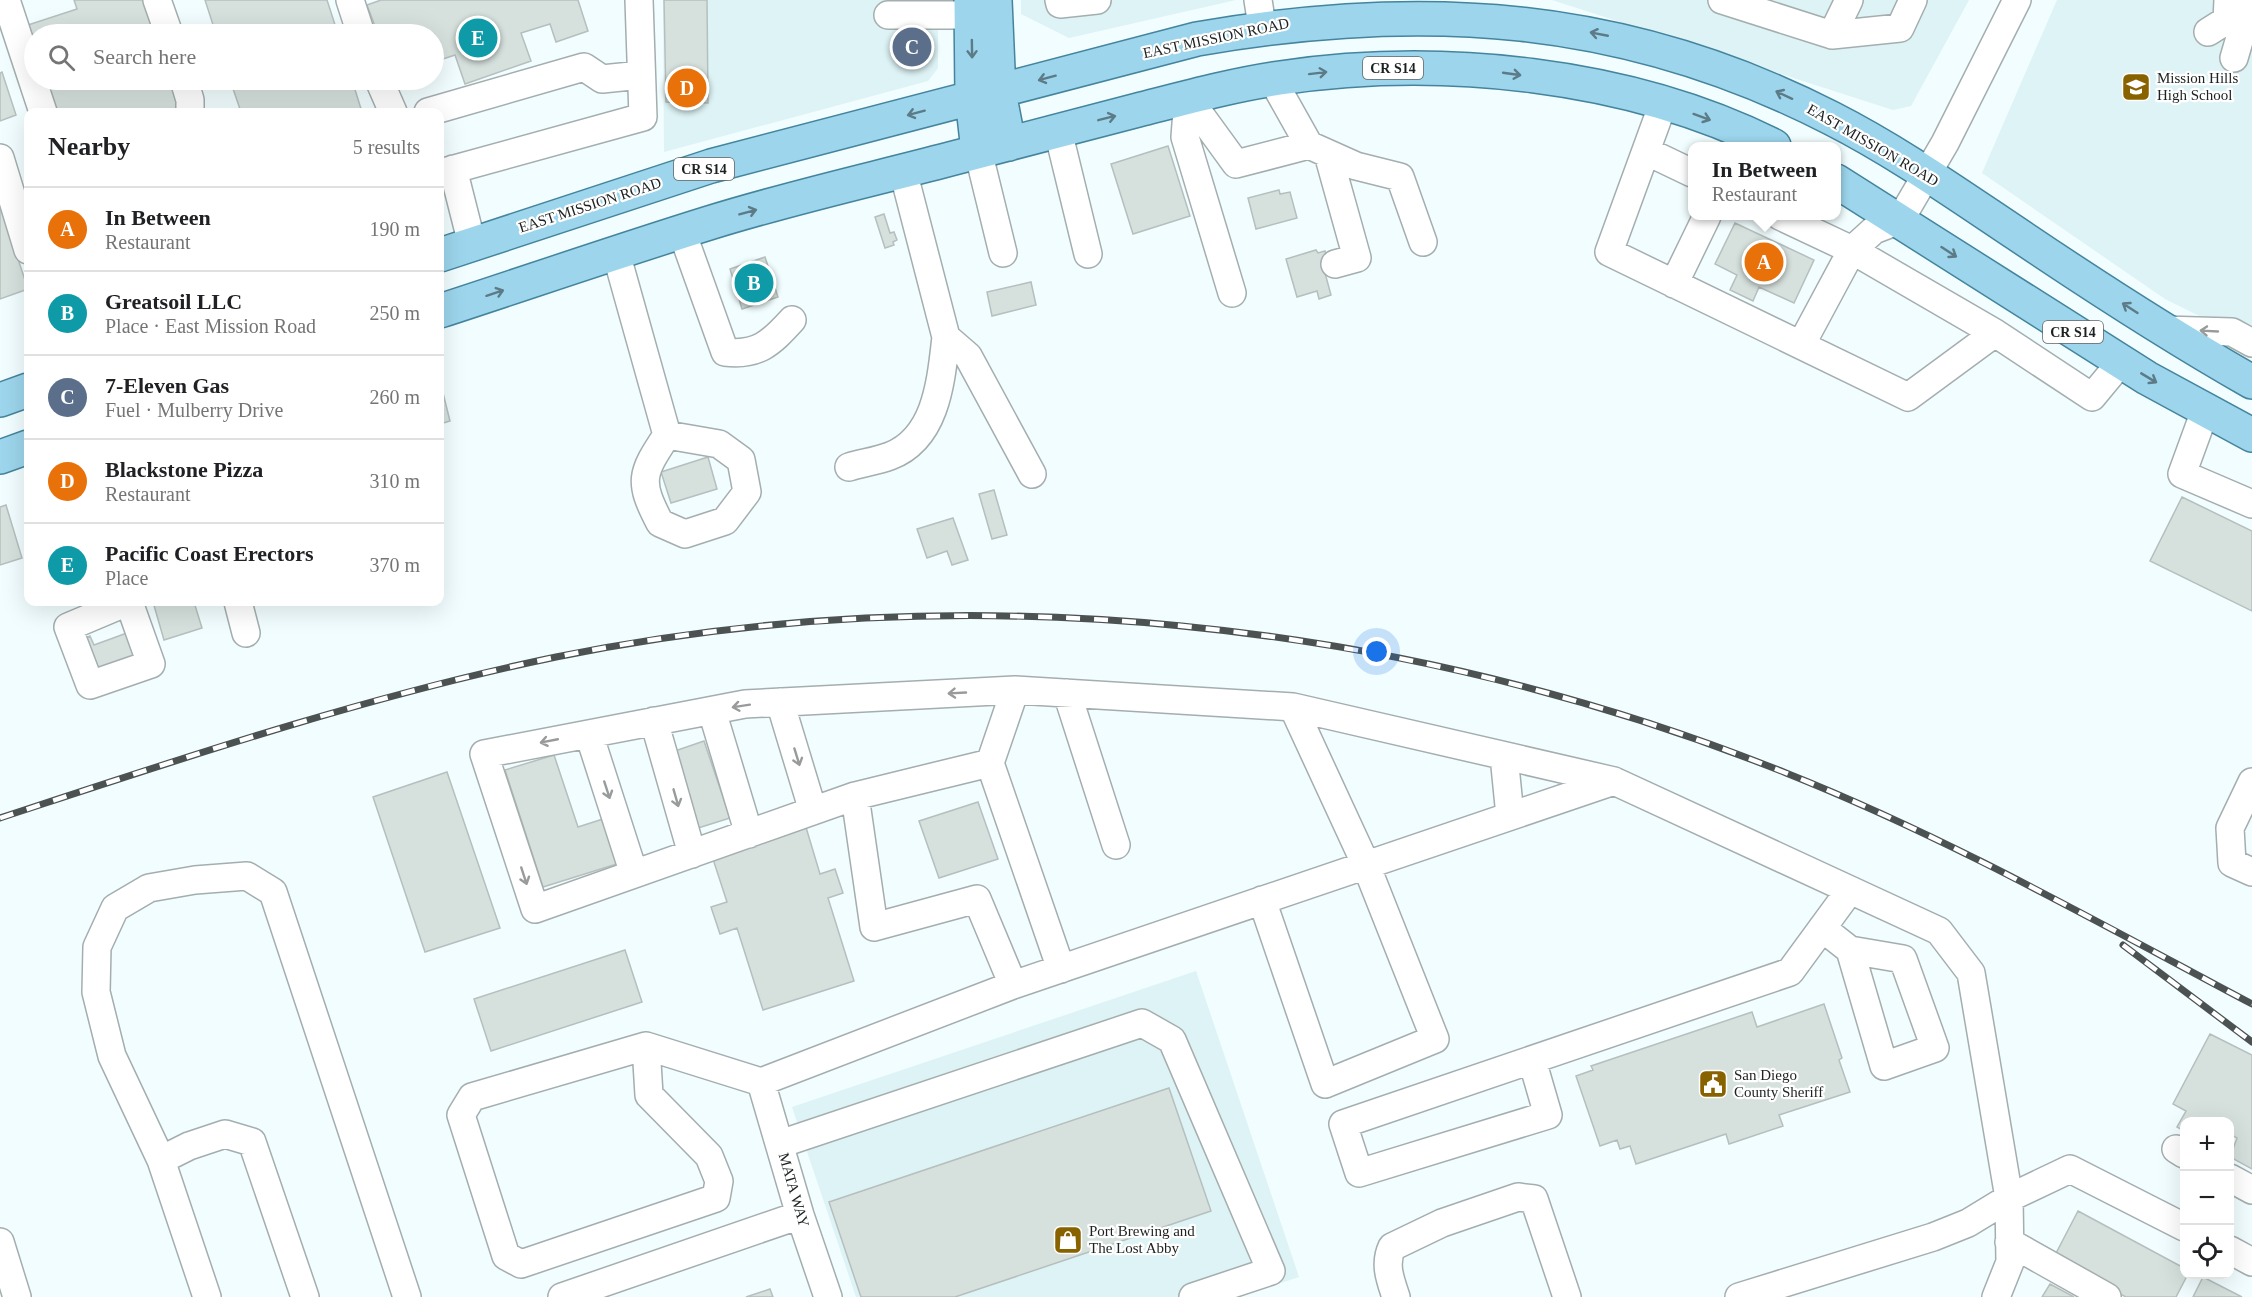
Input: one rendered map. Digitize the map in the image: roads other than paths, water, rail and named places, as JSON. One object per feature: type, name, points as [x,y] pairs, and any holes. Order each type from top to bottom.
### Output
[{"type":"main road","points":[[979,5],[986,95],[994,148]]},
{"type":"main road","name":"EAST MISSION ROAD","points":[[444,254],[711,166],[1197,39],[1260,13],[1367,16],[1453,8],[1618,38],[1698,62],[1780,93],[1833,119],[1927,175],[2164,330],[2252,382]]},
{"type":"main road","name":"CR S14","points":[[444,310],[682,232],[903,171],[1188,98],[1272,79],[1358,69],[1420,68],[1491,72],[1571,82],[1663,104],[1756,142]]},
{"type":"main road","name":"CR S14","points":[[1841,184],[2121,362],[2205,411],[2252,435]]},
{"type":"main road","points":[[0,399],[24,391]]},
{"type":"main road","points":[[0,457],[24,448]]},
{"type":"street","points":[[6,0],[24,54]]},
{"type":"street","points":[[158,0],[166,24]]},
{"type":"street","points":[[350,0],[358,24]]},
{"type":"street","points":[[472,244],[446,171],[643,117],[639,0]]},
{"type":"street","points":[[1059,0],[1060,4],[1097,0]]},
{"type":"street","points":[[1722,0],[1833,36],[1900,28],[1913,0]]},
{"type":"street","points":[[1833,36],[1850,0]]},
{"type":"street","points":[[1801,345],[1852,250],[1874,230],[1900,220],[1927,175],[2017,0]]},
{"type":"street","points":[[2208,32],[2227,20],[2228,0]]},
{"type":"street","points":[[2234,58],[2251,0]]},
{"type":"street","points":[[888,15],[979,5]]},
{"type":"street","points":[[442,108],[584,67],[602,79],[641,75]]},
{"type":"street","points":[[1272,79],[1318,149],[1357,258],[1335,264]]},
{"type":"street","points":[[36,90],[42,108]]},
{"type":"street","points":[[187,90],[190,108]]},
{"type":"street","points":[[383,90],[391,108]]},
{"type":"street","points":[[1188,98],[1236,164],[1318,149],[1356,166],[1400,177],[1423,242]]},
{"type":"street","points":[[1188,98],[1185,137],[1232,293]]},
{"type":"street","points":[[1663,104],[1609,252],[1908,397],[1995,333]]},
{"type":"street","points":[[1058,131],[1088,254]]},
{"type":"street","points":[[994,148],[1003,253]]},
{"type":"street","points":[[1646,151],[1688,171]]},
{"type":"street","points":[[0,158],[24,237]]},
{"type":"street","points":[[849,467],[891,456],[920,436],[931,415],[946,337],[903,171]]},
{"type":"street","points":[[1674,284],[1705,220]]},
{"type":"street","points":[[1788,220],[1852,250],[1995,333],[2092,397],[2121,362]]},
{"type":"street","points":[[682,232],[725,352],[744,354],[772,342],[792,320]]},
{"type":"street","points":[[616,254],[667,435]]},
{"type":"street","points":[[2164,330],[2232,332],[2252,343]]},
{"type":"street","points":[[946,337],[968,356],[1032,474]]},
{"type":"street","points":[[2205,411],[2182,474],[2252,504]]},
{"type":"street","points":[[239,606],[246,633]]},
{"type":"street","points":[[1015,690],[990,763],[1060,969]]},
{"type":"street","points":[[990,763],[855,796],[535,909],[484,754],[745,704],[1015,690],[1293,707],[1614,781],[1939,932],[1971,973],[2008,1198],[2010,1262],[1996,1297]]},
{"type":"street","points":[[1067,693],[1116,845]]},
{"type":"street","points":[[780,702],[813,811]]},
{"type":"street","points":[[1262,900],[1325,1084],[1435,1039],[1366,865],[1293,707]]},
{"type":"street","points":[[712,711],[749,834]]},
{"type":"street","points":[[654,722],[692,854]]},
{"type":"street","points":[[589,734],[634,874]]},
{"type":"street","points":[[1504,756],[1510,816]]},
{"type":"street","points":[[646,1046],[650,1095],[708,1156],[719,1180],[716,1198],[521,1264],[506,1256],[460,1115],[472,1097],[646,1046],[761,1082],[1013,985],[1614,781]]},
{"type":"street","points":[[2252,782],[2230,828],[2232,862],[2252,872]]},
{"type":"street","points":[[855,796],[874,927],[977,899],[1013,985]]},
{"type":"street","points":[[207,1297],[161,1160],[112,1056],[96,992],[97,947],[115,908],[150,888],[195,880],[247,876],[273,892],[407,1297]]},
{"type":"street","points":[[1532,1060],[1548,1115],[1359,1173],[1343,1124],[1790,972],[1850,890]]},
{"type":"street","points":[[1822,928],[1850,950]]},
{"type":"street","points":[[780,1144],[1142,1023],[1172,1040],[1271,1271],[1193,1297]]},
{"type":"street","name":"MATA WAY","points":[[761,1082],[800,1215],[828,1297]]},
{"type":"street","points":[[161,1160],[189,1146],[225,1134],[252,1142],[305,1297]]},
{"type":"street","points":[[1739,1297],[1933,1237],[1968,1222],[2008,1198],[2070,1169],[2180,1225]]},
{"type":"street","points":[[2234,1181],[2252,1190]]},
{"type":"street","points":[[1396,1297],[1389,1277],[1387,1258],[1392,1246],[1442,1223],[1518,1197],[1534,1199],[1567,1297]]},
{"type":"street","points":[[562,1297],[800,1215]]},
{"type":"street","points":[[0,1242],[17,1297]]},
{"type":"street","points":[[2009,1242],[2107,1297]]},
{"type":"street","points":[[2234,1253],[2252,1262]]},
{"type":"railway","points":[[0,818],[345,709],[556,657],[710,632],[866,618],[1023,616],[1179,626],[1335,646],[1488,678],[1639,720],[1786,773],[1905,825],[2022,882],[2252,1004]]},
{"type":"railway","points":[[2123,945],[2252,1042]]},
{"type":"place","name":"Pacific Coast Erectors","points":[[478,38]]},
{"type":"place","name":"7-Eleven Gas","points":[[912,47]]},
{"type":"place","name":"Mission Hills High School","points":[[2136,87]]},
{"type":"place","name":"Blackstone Pizza","points":[[687,88]]},
{"type":"place","name":"In Between","points":[[1764,262]]},
{"type":"place","name":"Greatsoil LLC","points":[[754,283]]},
{"type":"place","name":"San Diego County Sheriff","points":[[1713,1084]]},
{"type":"place","name":"Port Brewing and The Lost Abby","points":[[1068,1240]]}]
